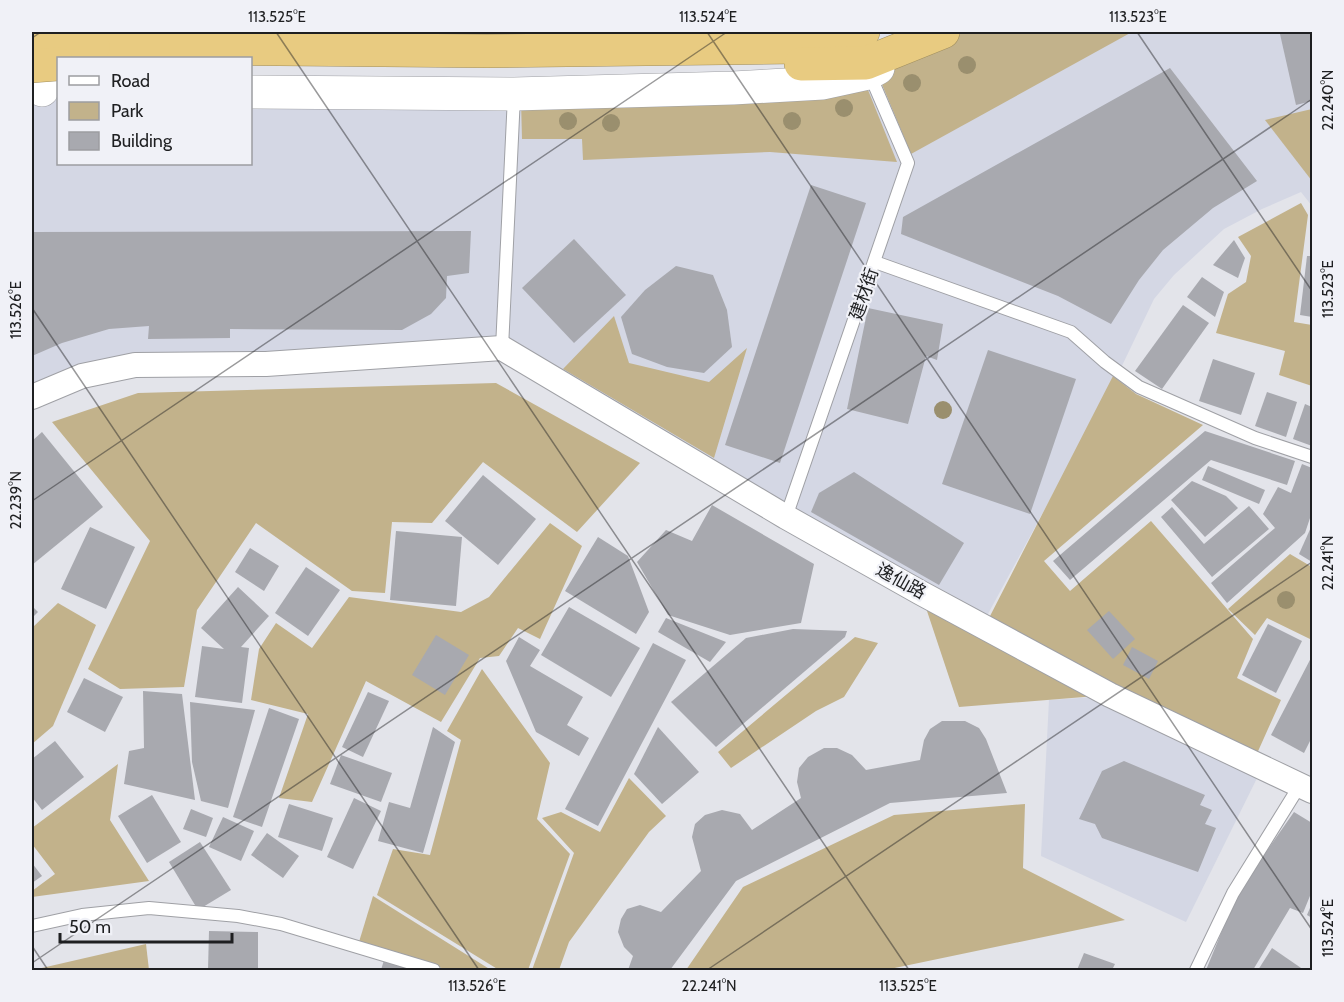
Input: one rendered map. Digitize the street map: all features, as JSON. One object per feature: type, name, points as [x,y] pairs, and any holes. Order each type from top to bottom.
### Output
[{"type":"highway","points":[[32,36],[60,45],[81,39],[487,51],[785,47],[823,45],[849,39],[863,32]]},
{"type":"highway","points":[[252,66],[526,70],[866,63],[938,34]]},
{"type":"main road","points":[[252,92],[514,94],[823,83],[869,72],[938,34]]},
{"type":"main road","points":[[65,57],[81,39]]},
{"type":"main road","points":[[44,81],[57,66]]},
{"type":"street","points":[[32,397],[82,376],[135,365],[266,364],[502,348]]},
{"type":"street","name":"逸仙路","points":[[502,348],[786,517],[1110,695],[1306,788]]},
{"type":"lane","name":"建材街","points":[[786,517],[908,163],[869,72]]},
{"type":"lane","points":[[502,348],[514,94]]},
{"type":"lane","points":[[875,262],[1071,332],[1105,362],[1139,387],[1255,438],[1312,456]]},
{"type":"lane","points":[[1196,970],[1233,892],[1306,788]]},
{"type":"lane","points":[[32,926],[82,915],[149,908],[238,916],[281,924],[434,970]]},
{"type":"shaded area","points":[[944,32],[1312,32],[1312,206],[1301,192],[1224,229],[1174,275],[1154,299],[1119,372],[982,625],[502,348],[135,365],[32,397],[32,94],[57,90],[57,165],[252,165],[252,92],[733,88]]},
{"type":"shaded area","points":[[1110,696],[1262,768],[1186,922],[1041,856],[1049,700]]},
{"type":"green space","points":[[959,32],[1132,32],[911,154],[878,75]]},
{"type":"green space","points":[[866,85],[897,162],[770,152],[583,160],[582,139],[522,139],[521,101]]},
{"type":"green space","points":[[1312,109],[1312,181],[1265,120]]},
{"type":"green space","points":[[1301,203],[1308,215],[1294,322],[1312,325],[1312,386],[1279,375],[1285,351],[1216,333],[1228,294],[1246,282],[1251,256],[1238,237]]},
{"type":"green space","points":[[614,316],[629,363],[709,382],[747,348],[714,458],[563,369]]},
{"type":"green space","points":[[1113,376],[1136,394],[1203,425],[1044,561],[1070,591],[1151,521],[1253,639],[1237,678],[1281,700],[1255,758],[988,620]]},
{"type":"green space","points":[[496,383],[640,463],[577,532],[483,462],[432,523],[392,522],[385,593],[352,591],[256,523],[197,610],[184,687],[120,689],[88,669],[150,541],[52,422],[138,393]]},
{"type":"green space","points":[[550,523],[582,546],[540,639],[518,628],[499,656],[480,658],[441,722],[366,681],[312,802],[279,798],[308,714],[251,700],[259,649],[276,623],[312,648],[349,597],[461,612],[489,597]]},
{"type":"green space","points":[[1290,554],[1312,567],[1312,640],[1267,618],[1255,635],[1228,609]]},
{"type":"green space","points":[[921,593],[1109,695],[959,707]]},
{"type":"green space","points":[[58,603],[96,625],[53,726],[32,744],[32,628]]},
{"type":"green space","points":[[855,637],[878,643],[844,697],[816,711],[731,768],[718,752]]},
{"type":"green space","points":[[482,669],[550,763],[537,819],[570,854],[528,970],[499,970],[377,895],[393,849],[430,855],[461,740],[447,731]]},
{"type":"green space","points":[[118,764],[110,820],[149,881],[32,897],[32,891],[55,874],[32,844],[32,828]]},
{"type":"green space","points":[[629,778],[666,816],[649,832],[569,942],[559,970],[532,970],[574,853],[542,818],[561,812],[600,832]]},
{"type":"green space","points":[[1025,804],[1023,868],[1125,920],[885,970],[686,970],[743,887],[894,815]]},
{"type":"green space","points":[[373,896],[491,970],[448,970],[359,942]]},
{"type":"green space","points":[[146,944],[149,970],[33,970]]},
{"type":"building","points":[[1312,32],[1312,101],[1296,105],[1280,34]]},
{"type":"building","points":[[1170,68],[1257,181],[1213,208],[1163,250],[1139,280],[1111,324],[1058,296],[901,234],[903,217]]},
{"type":"building","points":[[811,185],[866,203],[780,463],[725,445]]},
{"type":"building","points":[[471,231],[469,273],[447,276],[446,298],[431,314],[402,330],[230,329],[230,338],[148,339],[149,326],[109,329],[62,343],[32,356],[32,232]]},
{"type":"building","points":[[574,239],[626,295],[574,343],[522,288]]},
{"type":"building","points":[[1234,240],[1245,258],[1238,278],[1213,265]]},
{"type":"building","points":[[1307,256],[1312,256],[1312,317],[1300,315]]},
{"type":"building","points":[[676,266],[713,275],[727,310],[732,347],[704,373],[667,367],[632,354],[621,317],[645,290]]},
{"type":"building","points":[[1202,277],[1224,292],[1215,317],[1187,297]]},
{"type":"building","points":[[1183,305],[1209,323],[1162,389],[1135,371]]},
{"type":"building","points":[[868,308],[943,324],[937,360],[926,356],[908,424],[847,409]]},
{"type":"building","points":[[988,350],[1076,379],[1030,514],[942,484]]},
{"type":"building","points":[[1213,359],[1255,373],[1241,415],[1199,401]]},
{"type":"building","points":[[1267,392],[1297,402],[1286,437],[1255,426]]},
{"type":"building","points":[[1305,404],[1312,407],[1312,446],[1293,439]]},
{"type":"building","points":[[1205,431],[1295,461],[1287,485],[1211,460],[1070,580],[1053,561]]},
{"type":"building","points":[[42,432],[103,507],[32,565],[32,441]]},
{"type":"building","points":[[1302,464],[1312,468],[1312,512],[1305,533],[1227,603],[1211,583],[1275,528],[1263,514],[1278,487],[1291,493]]},
{"type":"building","points":[[1208,466],[1265,490],[1259,504],[1202,480]]},
{"type":"building","points":[[854,472],[964,543],[939,585],[811,512],[819,493]]},
{"type":"building","points":[[483,475],[536,519],[498,565],[445,521]]},
{"type":"building","points":[[1192,481],[1226,496],[1238,508],[1205,537],[1171,500]]},
{"type":"building","points":[[712,505],[814,564],[801,623],[730,635],[668,615],[637,562],[666,530],[692,541]]},
{"type":"building","points":[[1249,506],[1269,529],[1212,577],[1161,517],[1172,507],[1204,544]]},
{"type":"building","points":[[1312,525],[1312,562],[1299,554]]},
{"type":"building","points":[[90,527],[135,547],[106,609],[61,589]]},
{"type":"building","points":[[396,531],[462,537],[456,606],[390,600]]},
{"type":"building","points":[[598,537],[628,556],[649,612],[636,634],[565,591]]},
{"type":"building","points":[[250,548],[279,566],[264,591],[235,572]]},
{"type":"building","points":[[306,567],[340,590],[308,636],[275,613]]},
{"type":"building","points":[[238,587],[269,616],[241,647],[249,648],[242,703],[195,697],[202,646],[224,649],[201,628]]},
{"type":"building","points":[[32,606],[38,612],[32,618]]},
{"type":"building","points":[[569,607],[640,648],[611,697],[541,655]]},
{"type":"building","points":[[1109,611],[1135,639],[1113,659],[1087,630]]},
{"type":"building","points":[[666,618],[726,642],[710,662],[658,632]]},
{"type":"building","points":[[1268,624],[1302,641],[1276,693],[1242,675]]},
{"type":"building","points":[[793,629],[847,631],[845,637],[716,747],[671,702],[746,638]]},
{"type":"building","points":[[436,635],[469,655],[445,695],[412,675]]},
{"type":"building","points":[[519,637],[540,650],[530,666],[583,697],[567,725],[589,738],[579,756],[536,732],[506,661]]},
{"type":"building","points":[[653,643],[686,660],[598,826],[565,809]]},
{"type":"building","points":[[1132,647],[1158,661],[1149,679],[1123,665]]},
{"type":"building","points":[[1312,656],[1312,737],[1304,753],[1271,735]]},
{"type":"building","points":[[84,678],[123,697],[105,732],[67,712]]},
{"type":"building","points":[[143,691],[182,694],[195,800],[124,784],[129,751],[144,748]]},
{"type":"building","points":[[368,692],[389,701],[363,757],[342,747]]},
{"type":"building","points":[[190,702],[255,710],[228,808],[201,801],[192,762]]},
{"type":"building","points":[[269,708],[299,719],[262,827],[233,817]]},
{"type":"building","points":[[942,721],[965,721],[979,728],[986,739],[1007,793],[890,803],[736,881],[670,970],[628,970],[633,956],[624,947],[618,932],[621,919],[627,909],[640,905],[661,912],[701,871],[692,837],[695,824],[705,815],[722,810],[740,814],[752,830],[801,798],[797,782],[799,768],[808,757],[824,748],[837,748],[852,755],[866,770],[920,760],[924,740],[930,729]]},
{"type":"building","points":[[433,727],[455,742],[423,853],[378,841],[389,802],[410,808]]},
{"type":"building","points":[[658,727],[699,772],[662,804],[634,774]]},
{"type":"building","points":[[55,741],[84,777],[42,810],[32,797],[32,759]]},
{"type":"building","points":[[341,755],[392,773],[381,802],[330,784]]},
{"type":"building","points":[[1124,761],[1205,795],[1200,805],[1212,810],[1205,824],[1216,828],[1198,872],[1102,838],[1095,824],[1079,819],[1102,771]]},
{"type":"building","points":[[152,795],[181,842],[147,863],[118,816]]},
{"type":"building","points":[[354,798],[381,811],[353,869],[327,857]]},
{"type":"building","points":[[289,804],[333,818],[322,851],[278,837]]},
{"type":"building","points":[[191,809],[213,818],[206,837],[183,829]]},
{"type":"building","points":[[1294,812],[1312,823],[1312,891],[1303,913],[1290,908],[1253,970],[1206,970],[1238,892]]},
{"type":"building","points":[[223,817],[254,831],[241,861],[209,847]]},
{"type":"building","points":[[267,833],[299,856],[283,878],[251,855]]},
{"type":"building","points":[[200,842],[231,890],[198,910],[169,862]]},
{"type":"building","points":[[32,863],[42,876],[32,883]]},
{"type":"building","points":[[1312,903],[1312,918],[1307,915]]},
{"type":"building","points":[[209,931],[258,932],[258,970],[208,970]]},
{"type":"building","points":[[1272,948],[1304,970],[1258,970]]},
{"type":"building","points":[[1084,953],[1115,964],[1112,970],[1077,970]]},
{"type":"building","points":[[384,960],[420,970],[381,970]]}]
